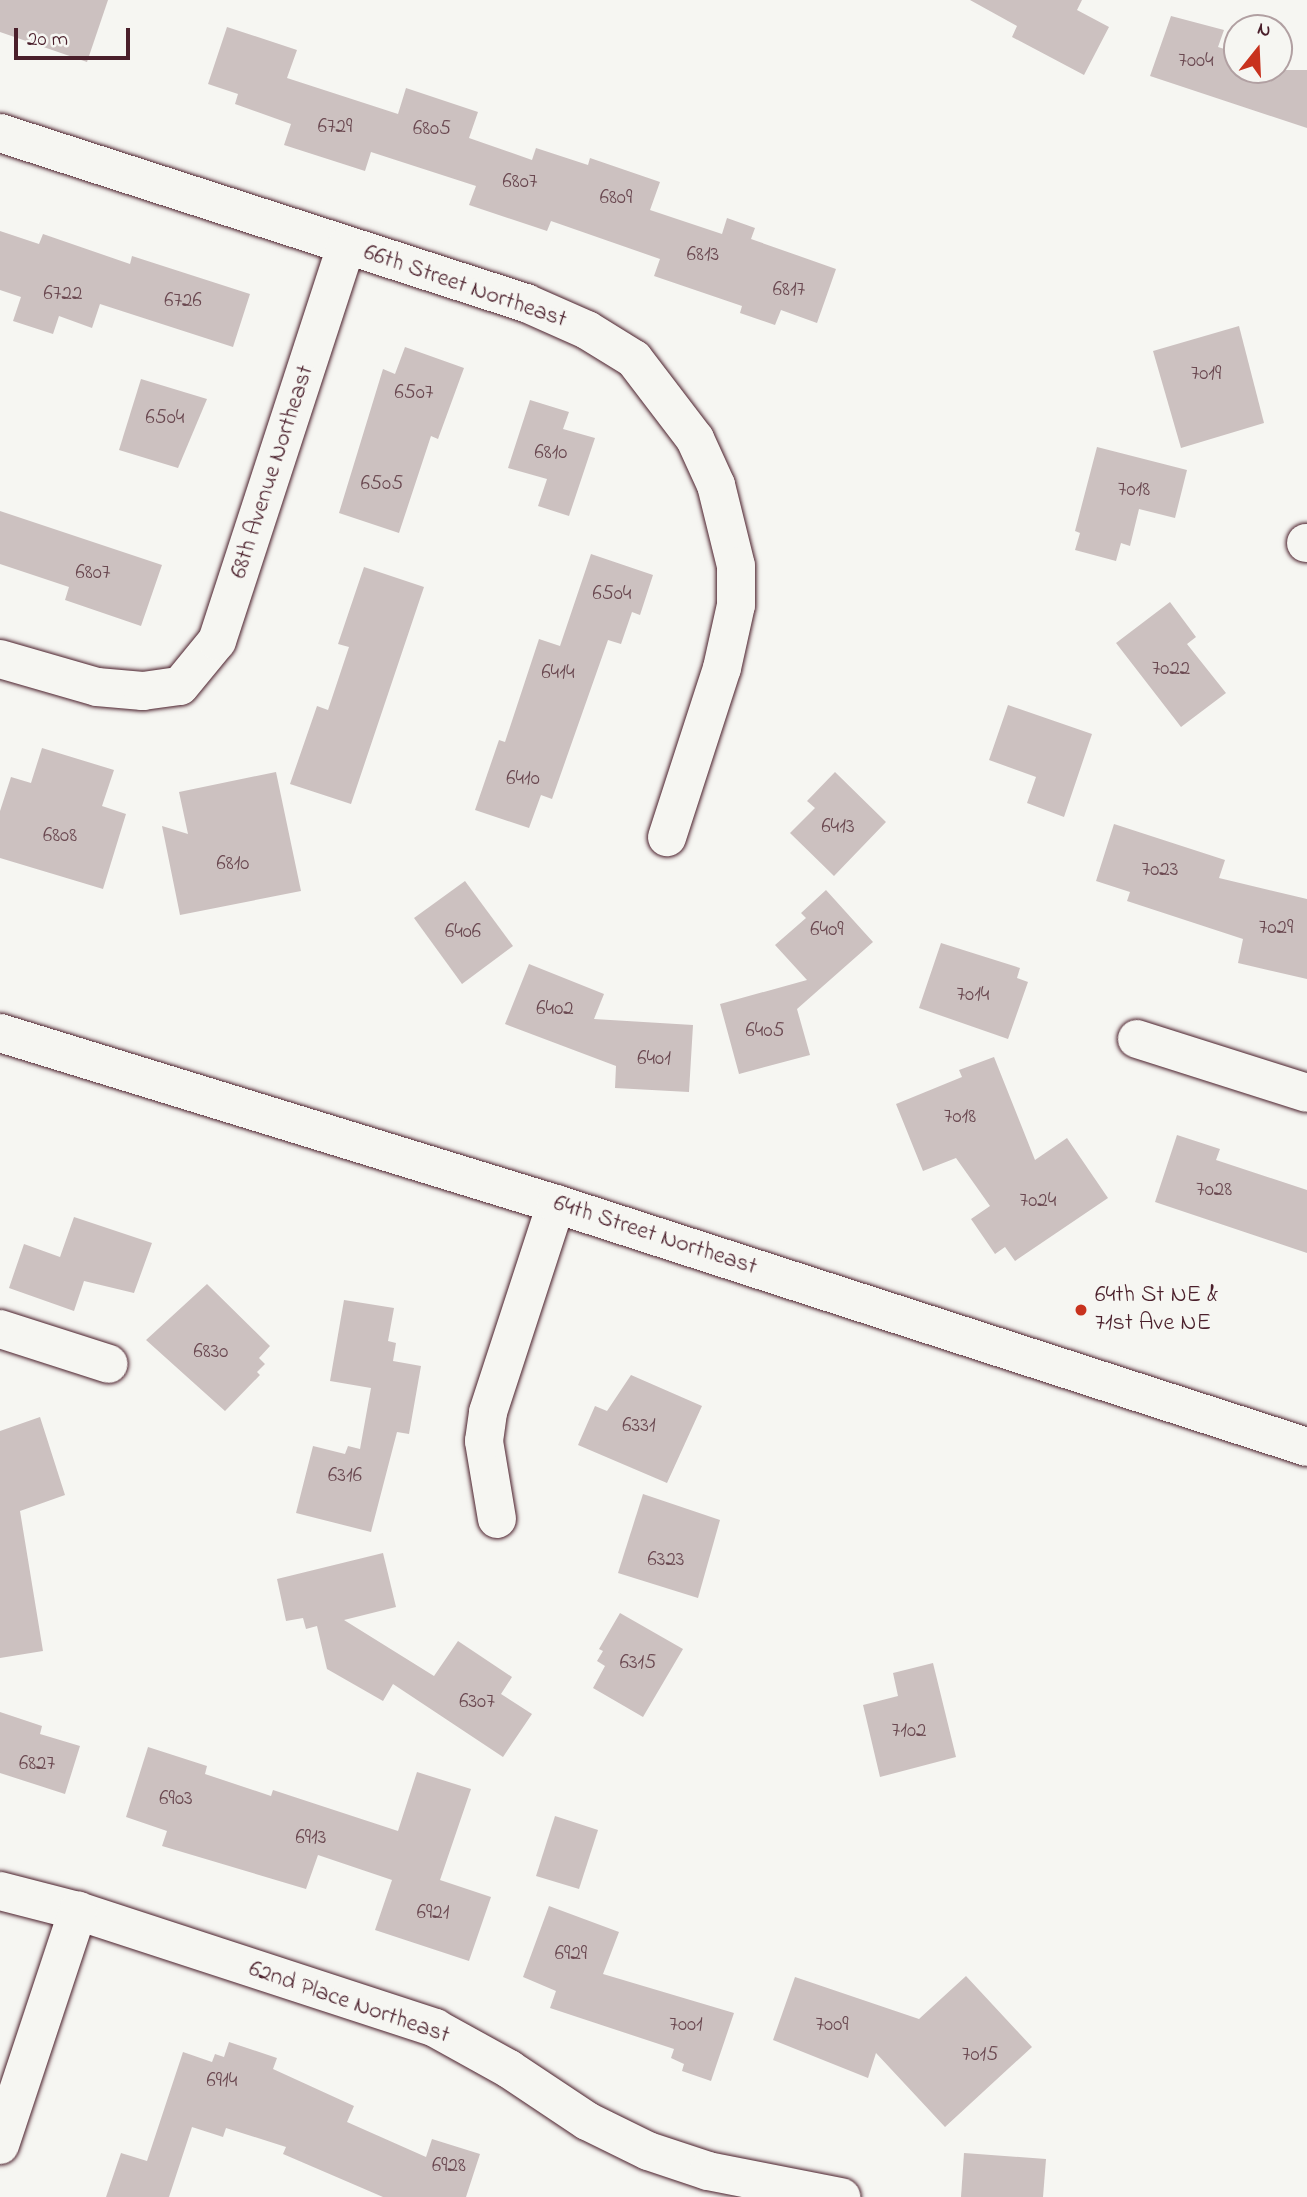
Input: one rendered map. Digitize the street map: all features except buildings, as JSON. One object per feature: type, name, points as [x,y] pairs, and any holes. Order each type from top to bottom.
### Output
[{"type":"street","name":"66th Street Northeast","points":[[0,133],[526,303],[587,330],[634,359],[695,439],[729,528],[736,605],[722,668],[667,837]]},
{"type":"street","name":"68th Avenue Northeast","points":[[0,659],[97,687],[143,691],[180,686],[217,641],[346,246]]},
{"type":"street","name":"64th Street Northeast","points":[[0,1033],[555,1204],[1307,1447]]},
{"type":"street","points":[[1137,1039],[1307,1093]]},
{"type":"street","points":[[498,1519],[484,1441],[488,1412],[555,1204]]},
{"type":"street","points":[[0,1329],[109,1364]]},
{"type":"street","name":"62nd Place Northeast","points":[[0,1891],[78,1911],[435,2028],[509,2069],[587,2121],[648,2151],[708,2171],[841,2197]]},
{"type":"street","points":[[0,2146],[78,1911]]},
{"type":"place","name":"64th St NE & 71st Ave NE","points":[[1081,1310]]}]
